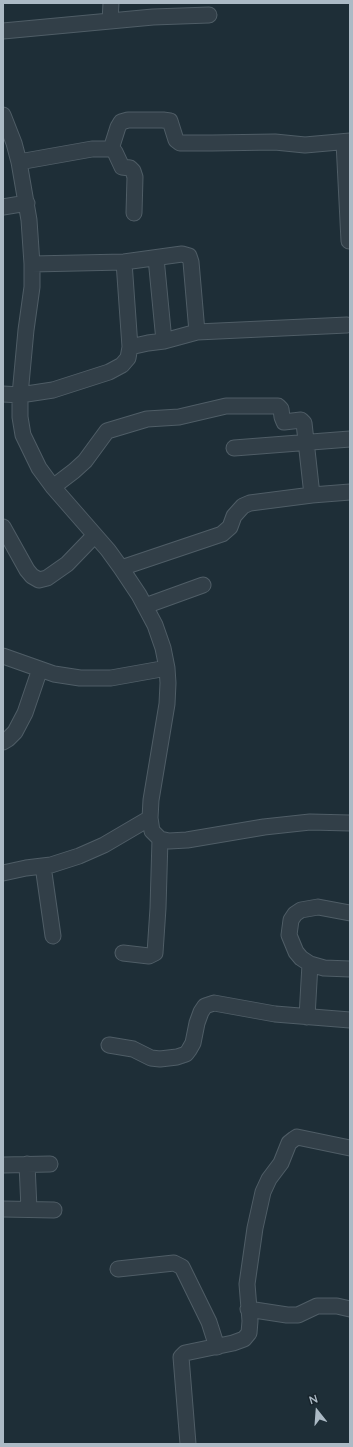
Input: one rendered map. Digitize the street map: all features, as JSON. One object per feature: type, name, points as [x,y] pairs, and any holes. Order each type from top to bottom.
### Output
[{"type":"street","points":[[110,3],[110,21]]},
{"type":"street","points":[[3,32],[153,17],[209,15]]},
{"type":"street","points":[[3,115],[14,143],[27,203],[32,264],[32,287],[26,330],[20,395],[20,417],[23,435],[39,468],[53,487],[95,535],[121,568],[145,606],[155,625],[168,668],[167,704],[151,800],[150,818],[152,831],[160,839],[169,841],[187,840],[264,827],[310,822],[350,823]]},
{"type":"street","points":[[111,149],[118,127],[121,122],[128,120],[170,121],[176,140],[180,143],[275,142],[305,145],[347,142],[350,241]]},
{"type":"street","points":[[19,162],[92,149],[111,149],[115,152],[122,167],[130,168],[133,171],[135,177],[134,213]]},
{"type":"street","points":[[3,207],[27,203]]},
{"type":"street","points":[[32,264],[124,262],[182,254],[188,256],[191,262],[197,332]]},
{"type":"street","points":[[156,258],[164,341]]},
{"type":"street","points":[[3,394],[20,395],[53,390],[109,372],[122,365],[128,358],[130,347],[124,262]]},
{"type":"street","points":[[130,347],[164,341],[197,332],[347,325]]},
{"type":"street","points":[[53,487],[74,472],[85,461],[107,431],[147,419],[179,417],[226,406],[278,406],[281,409],[284,422],[303,421],[312,495]]},
{"type":"street","points":[[234,448],[350,439]]},
{"type":"street","points":[[121,568],[222,534],[230,527],[234,516],[243,506],[250,503],[350,492]]},
{"type":"street","points":[[3,527],[27,570],[32,576],[39,580],[47,578],[67,564],[95,535]]},
{"type":"street","points":[[145,606],[203,585]]},
{"type":"street","points":[[3,656],[54,674],[80,678],[111,678],[168,668]]},
{"type":"street","points":[[3,742],[15,732],[25,713],[40,669]]},
{"type":"street","points":[[3,873],[51,865],[79,856],[104,845],[150,818]]},
{"type":"street","points":[[123,953],[149,956],[155,953],[160,839]]},
{"type":"street","points":[[43,866],[53,936]]},
{"type":"street","points":[[350,913],[318,907],[302,910],[295,914],[289,927],[289,935],[292,945],[301,958],[310,964],[324,968],[350,968]]},
{"type":"street","points":[[307,1017],[310,964]]},
{"type":"street","points":[[109,1045],[133,1049],[151,1058],[160,1059],[177,1057],[186,1054],[190,1050],[193,1043],[201,1012],[205,1006],[214,1003],[275,1014],[350,1020]]},
{"type":"street","points":[[188,1444],[181,1357],[185,1353],[233,1343],[244,1339],[249,1333],[250,1321],[247,1284],[255,1228],[263,1192],[269,1179],[281,1163],[289,1143],[297,1137],[349,1145]]},
{"type":"street","points":[[27,1164],[28,1210]]},
{"type":"street","points":[[3,1165],[50,1164]]},
{"type":"street","points":[[3,1209],[54,1210]]},
{"type":"street","points":[[118,1269],[174,1263],[182,1266],[209,1322],[217,1347]]},
{"type":"street","points":[[248,1309],[287,1315],[298,1315],[317,1306],[337,1306],[350,1309]]}]
